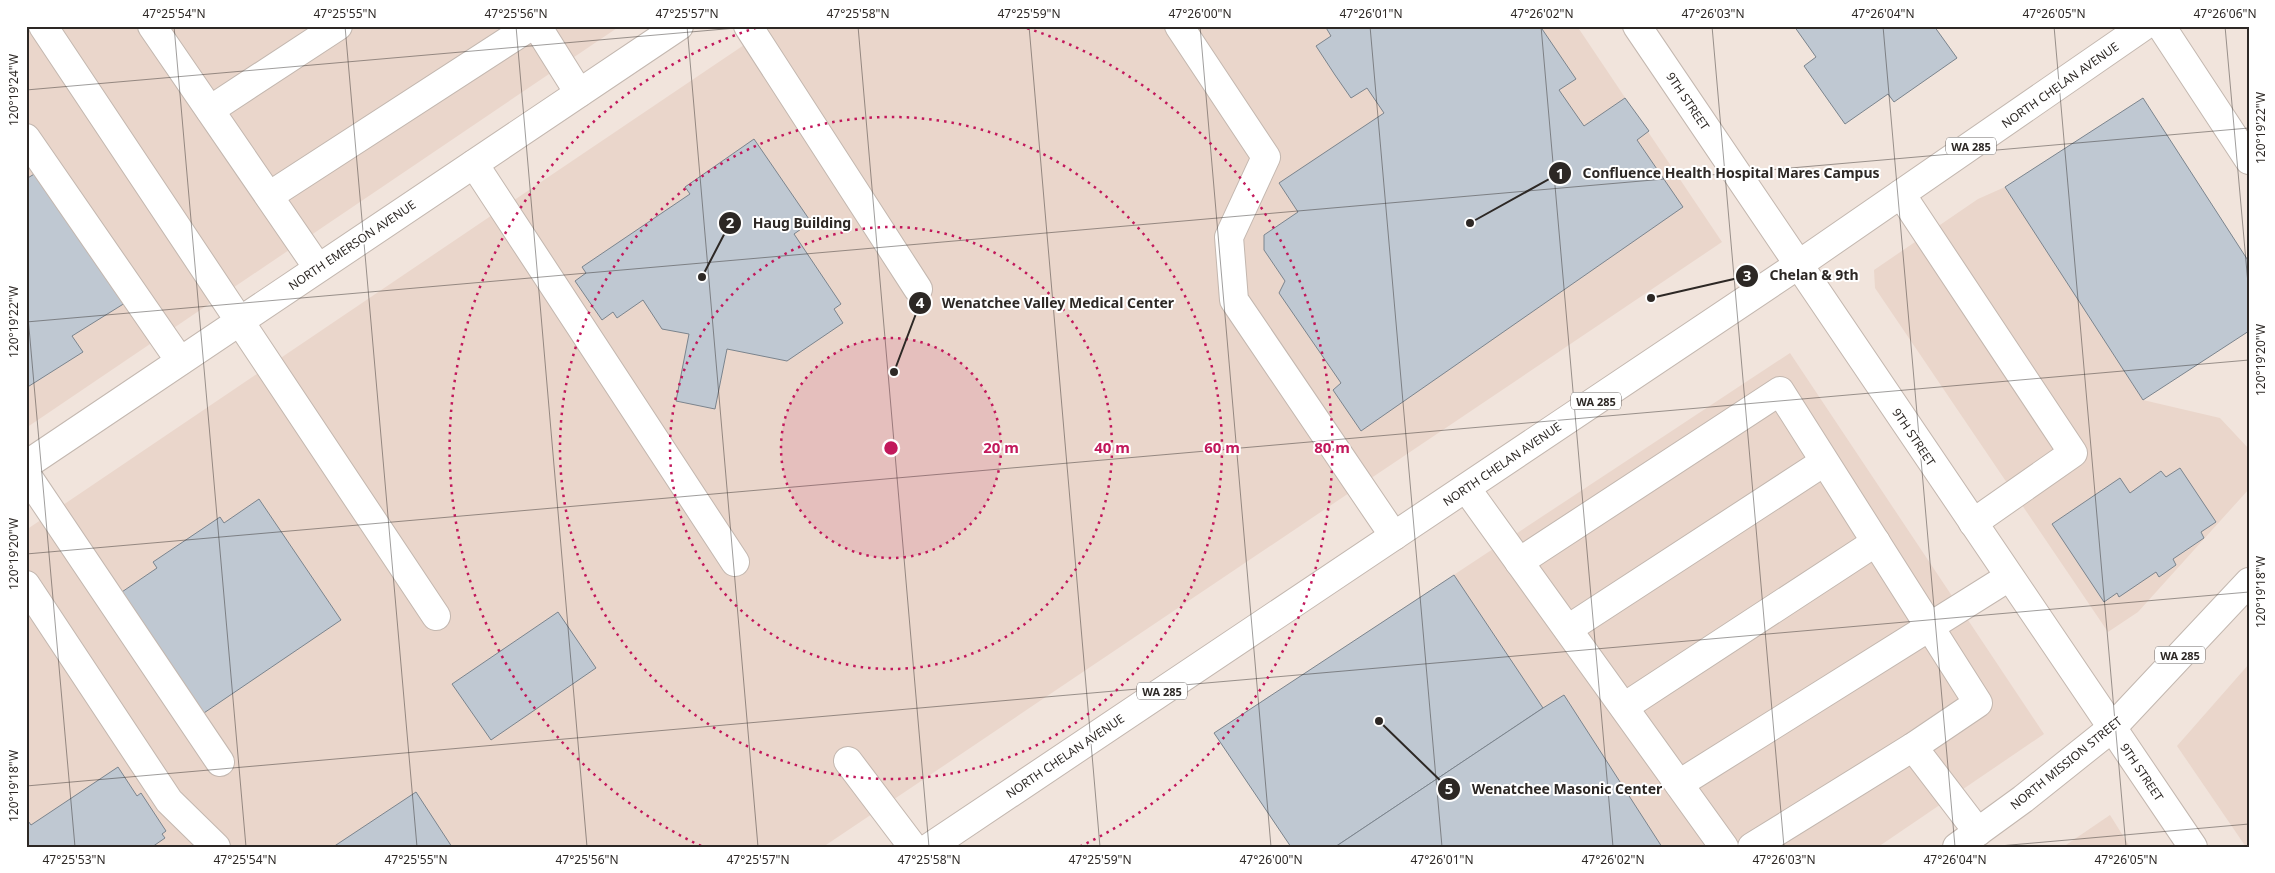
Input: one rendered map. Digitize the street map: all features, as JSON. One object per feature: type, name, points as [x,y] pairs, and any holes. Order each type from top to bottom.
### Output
[{"type":"main road","points":[[42,26],[436,616]]},
{"type":"main road","points":[[210,110],[338,26]]},
{"type":"main road","points":[[269,196],[531,26]]},
{"type":"main road","points":[[537,26],[579,93]]},
{"type":"main road","name":"NORTH EMERSON AVENUE","points":[[26,465],[678,26]]},
{"type":"main road","points":[[748,26],[918,288]]},
{"type":"main road","points":[[1179,26],[1266,157],[1229,237],[1234,300],[1394,536]]},
{"type":"main road","name":"9TH STREET","points":[[1637,26],[2193,847]]},
{"type":"main road","name":"NORTH CHELAN AVENUE","points":[[930,847],[1798,265],[2144,26]]},
{"type":"main road","points":[[2161,26],[2249,160]]},
{"type":"main road","points":[[153,27],[318,268]]},
{"type":"main road","points":[[26,138],[180,361]]},
{"type":"main road","points":[[474,164],[735,562]]},
{"type":"main road","points":[[1901,194],[2073,453],[1973,523]]},
{"type":"main road","points":[[1519,562],[1780,391],[1978,703],[1913,747],[1752,847]]},
{"type":"main road","points":[[1568,629],[1824,462]]},
{"type":"main road","points":[[26,474],[220,762]]},
{"type":"main road","points":[[1466,488],[1724,847]]},
{"type":"main road","points":[[1624,707],[1876,542]]},
{"type":"main road","points":[[1679,784],[2009,577]]},
{"type":"main road","name":"NORTH MISSION STREET","points":[[1967,839],[2023,799],[2112,728],[2249,582]]},
{"type":"main road","points":[[26,585],[169,801],[216,847]]},
{"type":"main road","points":[[1913,747],[1967,839]]},
{"type":"main road","points":[[848,761],[913,847]]},
{"type":"shaded area","points":[[26,26],[620,26],[26,428]]},
{"type":"shaded area","points":[[772,26],[1577,26],[1722,242],[823,847],[26,847],[26,530]]},
{"type":"shaded area","points":[[2005,187],[2143,400],[2220,418],[2249,449],[2249,489],[2138,612],[2108,632],[1875,288],[1874,270],[1978,199]]},
{"type":"shaded area","points":[[1790,353],[2044,734],[1878,847],[1291,847],[1214,733]]},
{"type":"shaded area","points":[[2249,664],[2249,847],[2246,847],[2177,746]]},
{"type":"shaded area","points":[[2110,815],[2130,847],[2063,847]]},
{"type":"building","points":[[1325,26],[1540,26],[1576,79],[1559,90],[1584,126],[1625,98],[1649,131],[1637,140],[1683,207],[1361,431],[1333,390],[1341,383],[1279,293],[1285,281],[1264,250],[1264,235],[1298,212],[1279,183],[1384,113],[1367,88],[1351,98],[1335,75],[1316,46],[1331,36]]},
{"type":"building","points":[[1794,26],[1934,26],[1957,58],[1894,102],[1888,94],[1845,124],[1804,66],[1816,57]]},
{"type":"building","points":[[2143,98],[2249,262],[2249,331],[2143,400],[2005,187]]},
{"type":"building","points":[[754,139],[811,222],[794,234],[841,304],[834,309],[843,323],[787,361],[727,349],[715,409],[676,401],[689,334],[662,329],[643,300],[617,318],[613,312],[602,320],[575,281],[586,273],[582,267],[690,194],[685,187]]},
{"type":"building","points":[[41,170],[125,303],[72,336],[83,352],[26,388],[26,179]]},
{"type":"building","points":[[2180,468],[2216,522],[2201,532],[2204,538],[2173,559],[2176,565],[2159,577],[2156,572],[2119,597],[2117,593],[2104,602],[2052,524],[2120,478],[2130,493],[2161,471],[2166,477]]},
{"type":"building","points":[[259,499],[341,620],[198,717],[116,596],[157,568],[153,562],[220,517],[224,523]]},
{"type":"building","points":[[1454,575],[1543,708],[1335,847],[1291,847],[1214,733]]},
{"type":"building","points":[[558,612],[596,668],[491,740],[452,684]]},
{"type":"building","points":[[1564,695],[1662,847],[1335,847],[1543,708]]},
{"type":"building","points":[[118,767],[137,796],[141,793],[166,831],[162,834],[165,838],[152,847],[26,847],[26,818],[31,825]]},
{"type":"building","points":[[416,792],[452,847],[333,847]]},
{"type":"place","name":"Confluence Health Hospital Mares Campus","points":[[1470,223]]},
{"type":"place","name":"Haug Building","points":[[702,277]]},
{"type":"place","name":"Chelan & 9th","points":[[1651,298]]},
{"type":"place","name":"Wenatchee Valley Medical Center","points":[[894,372]]},
{"type":"place","name":"Wenatchee Masonic Center","points":[[1379,721]]}]
